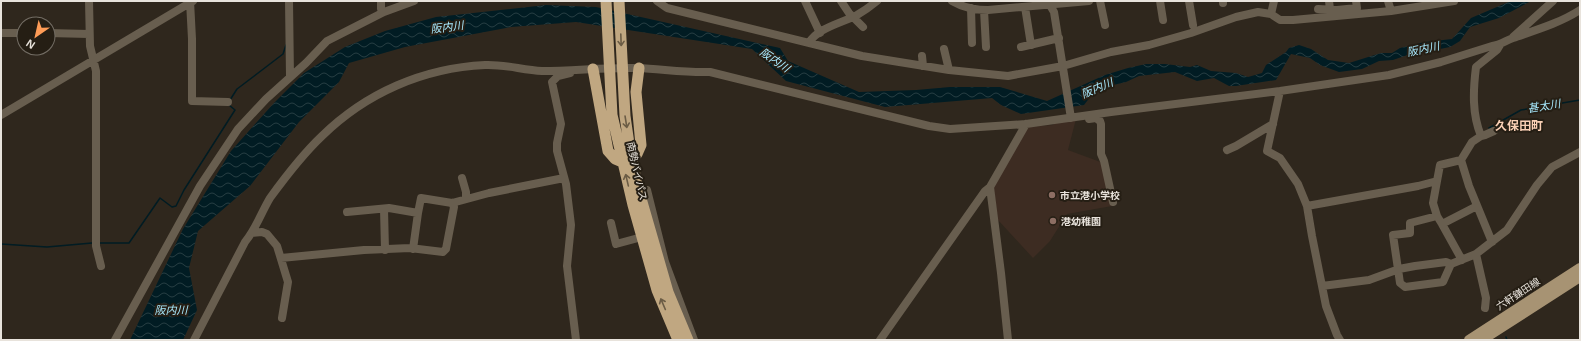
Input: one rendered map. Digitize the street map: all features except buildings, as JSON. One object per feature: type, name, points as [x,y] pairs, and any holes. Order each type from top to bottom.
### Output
[{"type":"highway","name":"南勢バイパス","points":[[606,1],[612,115],[640,195],[668,292],[688,340]]},
{"type":"highway","name":"南勢バイパス","points":[[619,1],[627,160],[642,237],[657,290],[678,340]]},
{"type":"highway","points":[[593,69],[608,151],[615,159],[627,160],[637,154],[641,145],[636,92],[639,68]]},
{"type":"main road","name":"六軒鎌田線","points":[[1469,340],[1580,268]]},
{"type":"main road","name":"六軒鎌田線","points":[[1482,340],[1580,278]]},
{"type":"street","points":[[89,1],[90,46],[96,71],[96,246],[101,266]]},
{"type":"street","points":[[289,1],[290,77]]},
{"type":"street","points":[[381,1],[381,9],[384,12]]},
{"type":"street","points":[[115,340],[200,186],[238,129],[266,99],[327,41],[384,12],[414,1]]},
{"type":"street","points":[[657,1],[668,8],[862,56],[949,70],[1008,76],[1063,68],[1111,52],[1150,45],[1178,37],[1245,14],[1258,12],[1271,14],[1280,20],[1294,20],[1333,9],[1357,8],[1356,1]]},
{"type":"street","points":[[805,1],[820,33]]},
{"type":"street","points":[[841,1],[849,13],[863,27]]},
{"type":"street","points":[[809,44],[812,38],[853,17],[877,1]]},
{"type":"street","points":[[955,2],[961,6],[984,10],[1025,7],[1049,3],[1089,1]]},
{"type":"street","points":[[1100,1],[1105,25]]},
{"type":"street","points":[[1160,1],[1163,20]]},
{"type":"street","points":[[1189,1],[1193,25]]},
{"type":"street","points":[[1271,14],[1274,1]]},
{"type":"street","points":[[1388,1],[1391,11]]},
{"type":"street","points":[[1411,8],[1418,1]]},
{"type":"street","points":[[1318,9],[1391,11],[1454,1]]},
{"type":"street","points":[[1511,39],[1553,1]]},
{"type":"street","points":[[1,115],[191,2],[192,100],[228,102]]},
{"type":"street","points":[[1049,3],[1054,12],[1063,68],[1073,116]]},
{"type":"street","points":[[1025,7],[1031,45]]},
{"type":"street","points":[[971,8],[972,43]]},
{"type":"street","points":[[984,10],[986,47]]},
{"type":"street","points":[[194,340],[245,242],[252,233],[255,224],[270,199],[302,156],[349,113],[368,99],[397,84],[424,75],[485,65],[541,71],[639,68],[692,73],[710,72],[929,126],[950,129],[1026,124],[1073,116],[1280,91],[1389,75],[1500,45],[1511,39],[1535,32],[1580,10]]},
{"type":"street","points":[[1530,22],[1531,27],[1535,32]]},
{"type":"street","points":[[1,33],[16,33]]},
{"type":"street","points":[[56,33],[89,34]]},
{"type":"street","points":[[1021,47],[1059,38]]},
{"type":"street","points":[[1481,136],[1474,106],[1473,87],[1476,68],[1497,50],[1500,45]]},
{"type":"street","points":[[944,49],[949,70]]},
{"type":"street","points":[[922,56],[923,66]]},
{"type":"street","points":[[576,70],[558,76],[552,82],[561,124],[557,151],[566,184],[570,225],[567,266],[576,340]]},
{"type":"street","points":[[1280,91],[1267,151],[1280,158],[1298,184],[1307,206],[1326,306],[1340,340]]},
{"type":"street","points":[[1073,116],[1081,120],[1096,118],[1100,121],[1101,154],[1104,161],[1113,202]]},
{"type":"street","points":[[880,340],[985,191],[990,187],[1026,124]]},
{"type":"street","points":[[1227,150],[1272,124]]},
{"type":"street","points":[[1462,260],[1437,216],[1433,203],[1440,165],[1461,160],[1472,142],[1494,130]]},
{"type":"street","points":[[1322,286],[1369,280],[1399,269],[1446,262],[1451,264],[1476,254],[1508,230],[1552,167],[1580,152]]},
{"type":"street","points":[[1461,160],[1469,186],[1492,242]]},
{"type":"street","points":[[462,178],[466,198]]},
{"type":"street","points":[[413,248],[421,198],[452,203],[466,198],[564,178]]},
{"type":"street","points":[[1307,206],[1418,186],[1437,181]]},
{"type":"street","points":[[990,187],[999,252],[1008,340]]},
{"type":"street","points":[[647,190],[665,262],[694,340]]},
{"type":"street","points":[[281,258],[364,250],[413,248],[443,252],[446,249],[454,207],[452,203]]},
{"type":"street","points":[[1442,224],[1477,206]]},
{"type":"street","points":[[347,212],[389,208],[418,213]]},
{"type":"street","points":[[384,209],[385,250]]},
{"type":"street","points":[[1437,216],[1410,223],[1410,233],[1393,235],[1400,283],[1404,287],[1443,282],[1451,264]]},
{"type":"street","points":[[611,223],[616,244],[642,237]]},
{"type":"street","points":[[252,233],[262,232],[267,234],[278,246],[288,282],[282,318]]},
{"type":"street","points":[[1476,254],[1486,298],[1485,308]]},
{"type":"shaded area","name":"市立港小学校","points":[[1076,119],[1068,150],[1103,163],[1112,206],[1067,214],[1050,241],[1033,258],[998,220],[993,183],[1028,127],[1053,125],[1055,123]]},
{"type":"water","name":"阪内川","points":[[1511,1],[1531,1],[1499,18],[1470,27],[1460,41],[1450,47],[1430,51],[1422,50],[1393,60],[1379,61],[1362,69],[1339,72],[1320,65],[1310,58],[1291,54],[1276,80],[1229,86],[1214,78],[1197,81],[1175,72],[1139,76],[1126,82],[1109,86],[1094,92],[1084,105],[1021,114],[1001,105],[992,98],[885,107],[786,81],[752,49],[576,22],[511,27],[405,47],[349,63],[339,82],[299,122],[250,186],[198,231],[189,268],[197,310],[183,340],[130,340],[183,229],[231,151],[274,103],[304,73],[345,47],[385,31],[436,17],[546,5],[596,7],[780,48],[788,61],[859,92],[950,87],[1000,87],[1047,101],[1105,75],[1146,64],[1165,64],[1190,67],[1197,65],[1211,71],[1236,73],[1248,77],[1262,73],[1266,65],[1286,52],[1289,48],[1299,45],[1311,49],[1328,60],[1349,63],[1381,53],[1392,53],[1400,48],[1425,42],[1452,39],[1471,18]]},
{"type":"waterway","points":[[230,100],[237,89],[283,54],[286,45]]},
{"type":"waterway","name":"甚太川","points":[[1489,128],[1521,110],[1580,100]]},
{"type":"waterway","points":[[98,243],[129,243],[160,198],[172,207],[176,206],[184,190],[235,110],[229,105]]},
{"type":"waterway","points":[[1,244],[47,247],[92,243]]},
{"type":"place","name":"市立港小学校","points":[[1052,195]]},
{"type":"place","name":"港幼稚園","points":[[1053,221]]},
{"type":"district","name":"久保田町","points":[[1519,126]]}]
